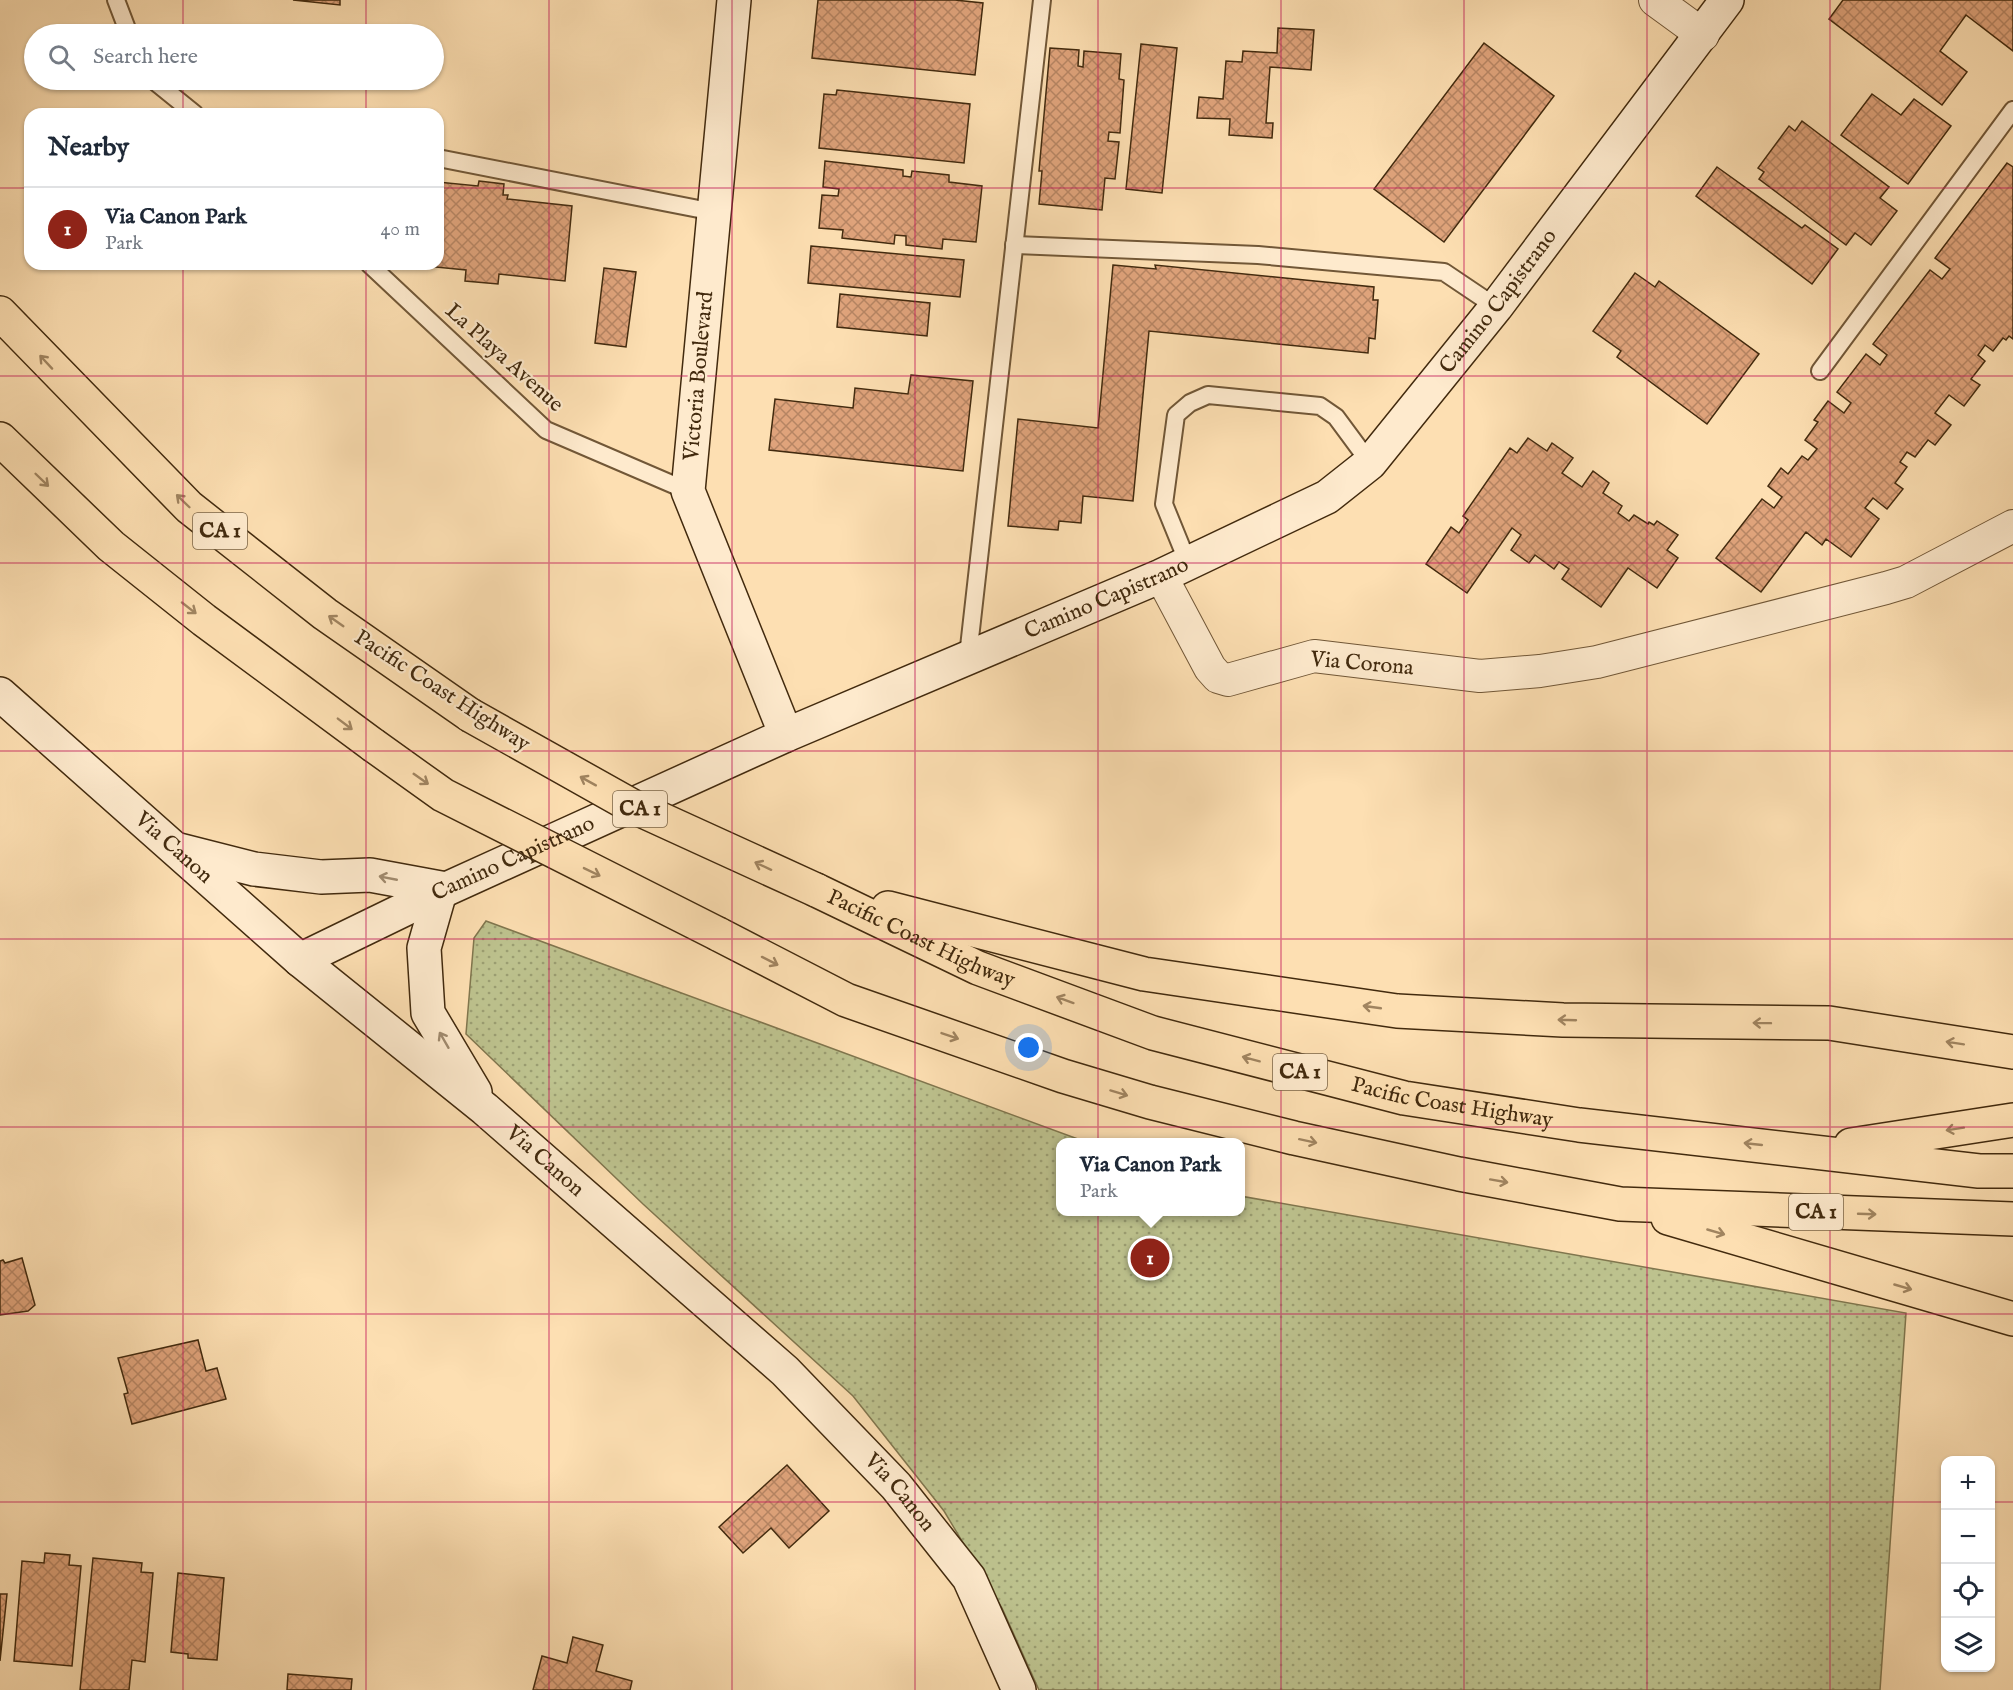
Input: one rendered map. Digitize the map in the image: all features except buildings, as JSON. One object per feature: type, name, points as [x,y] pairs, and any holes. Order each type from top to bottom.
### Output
[{"type":"highway","name":"Pacific Coast Highway","points":[[0,313],[189,507],[326,614],[471,715],[632,806],[816,890],[978,968],[1131,1025],[1404,1098],[1580,1125],[1979,1171],[2013,1171]]},
{"type":"highway","name":"CA 1","points":[[0,439],[111,546],[204,620],[443,795],[846,1000],[1063,1076],[1150,1102],[1459,1174],[1620,1204],[2013,1219]]},
{"type":"highway","points":[[816,890],[1144,974],[1397,1011],[1563,1020],[1829,1023],[2013,1053]]},
{"type":"highway","points":[[1811,1151],[2013,1120]]},
{"type":"highway","points":[[1620,1204],[2013,1319]]},
{"type":"main road","name":"Victoria Boulevard","points":[[734,0],[688,491],[786,735]]},
{"type":"main road","name":"Camino Capistrano","points":[[300,960],[443,891],[786,735],[1174,570],[1327,497],[1370,463],[1496,307],[1703,35],[1727,0]]},
{"type":"main road","name":"Via Canon","points":[[0,694],[300,960],[485,1109],[785,1371],[896,1486],[969,1578],[1019,1690]]},
{"type":"main road","points":[[175,849],[254,869],[321,877],[370,875],[443,891],[424,948],[428,1013],[485,1109]]},
{"type":"street","points":[[1655,0],[1703,35]]},
{"type":"street","name":"Via Corona","points":[[1174,570],[1210,668],[1218,677],[1228,680],[1314,656],[1480,676],[1597,662],[1886,588],[1906,582],[2013,526]]},
{"type":"lane","points":[[116,0],[125,24]]},
{"type":"lane","points":[[968,656],[1042,0]]},
{"type":"lane","points":[[165,90],[188,108]]},
{"type":"lane","points":[[1820,371],[2013,110]]},
{"type":"lane","points":[[444,159],[714,212]]},
{"type":"lane","points":[[1014,245],[1258,255],[1444,272],[1496,307]]},
{"type":"lane","name":"La Playa Avenue","points":[[375,270],[546,430],[688,491]]},
{"type":"lane","points":[[1174,570],[1164,504],[1176,415],[1190,403],[1208,394],[1320,406],[1336,417],[1370,463]]},
{"type":"green space","points":[[486,921],[1075,1138],[1056,1138],[1056,1216],[1245,1216],[1245,1197],[1906,1313],[1880,1690],[1039,1690],[1002,1608],[944,1511],[853,1396],[643,1204],[466,1034],[474,938]]},
{"type":"place","name":"Via Canon Park","points":[[1150,1258]]}]
